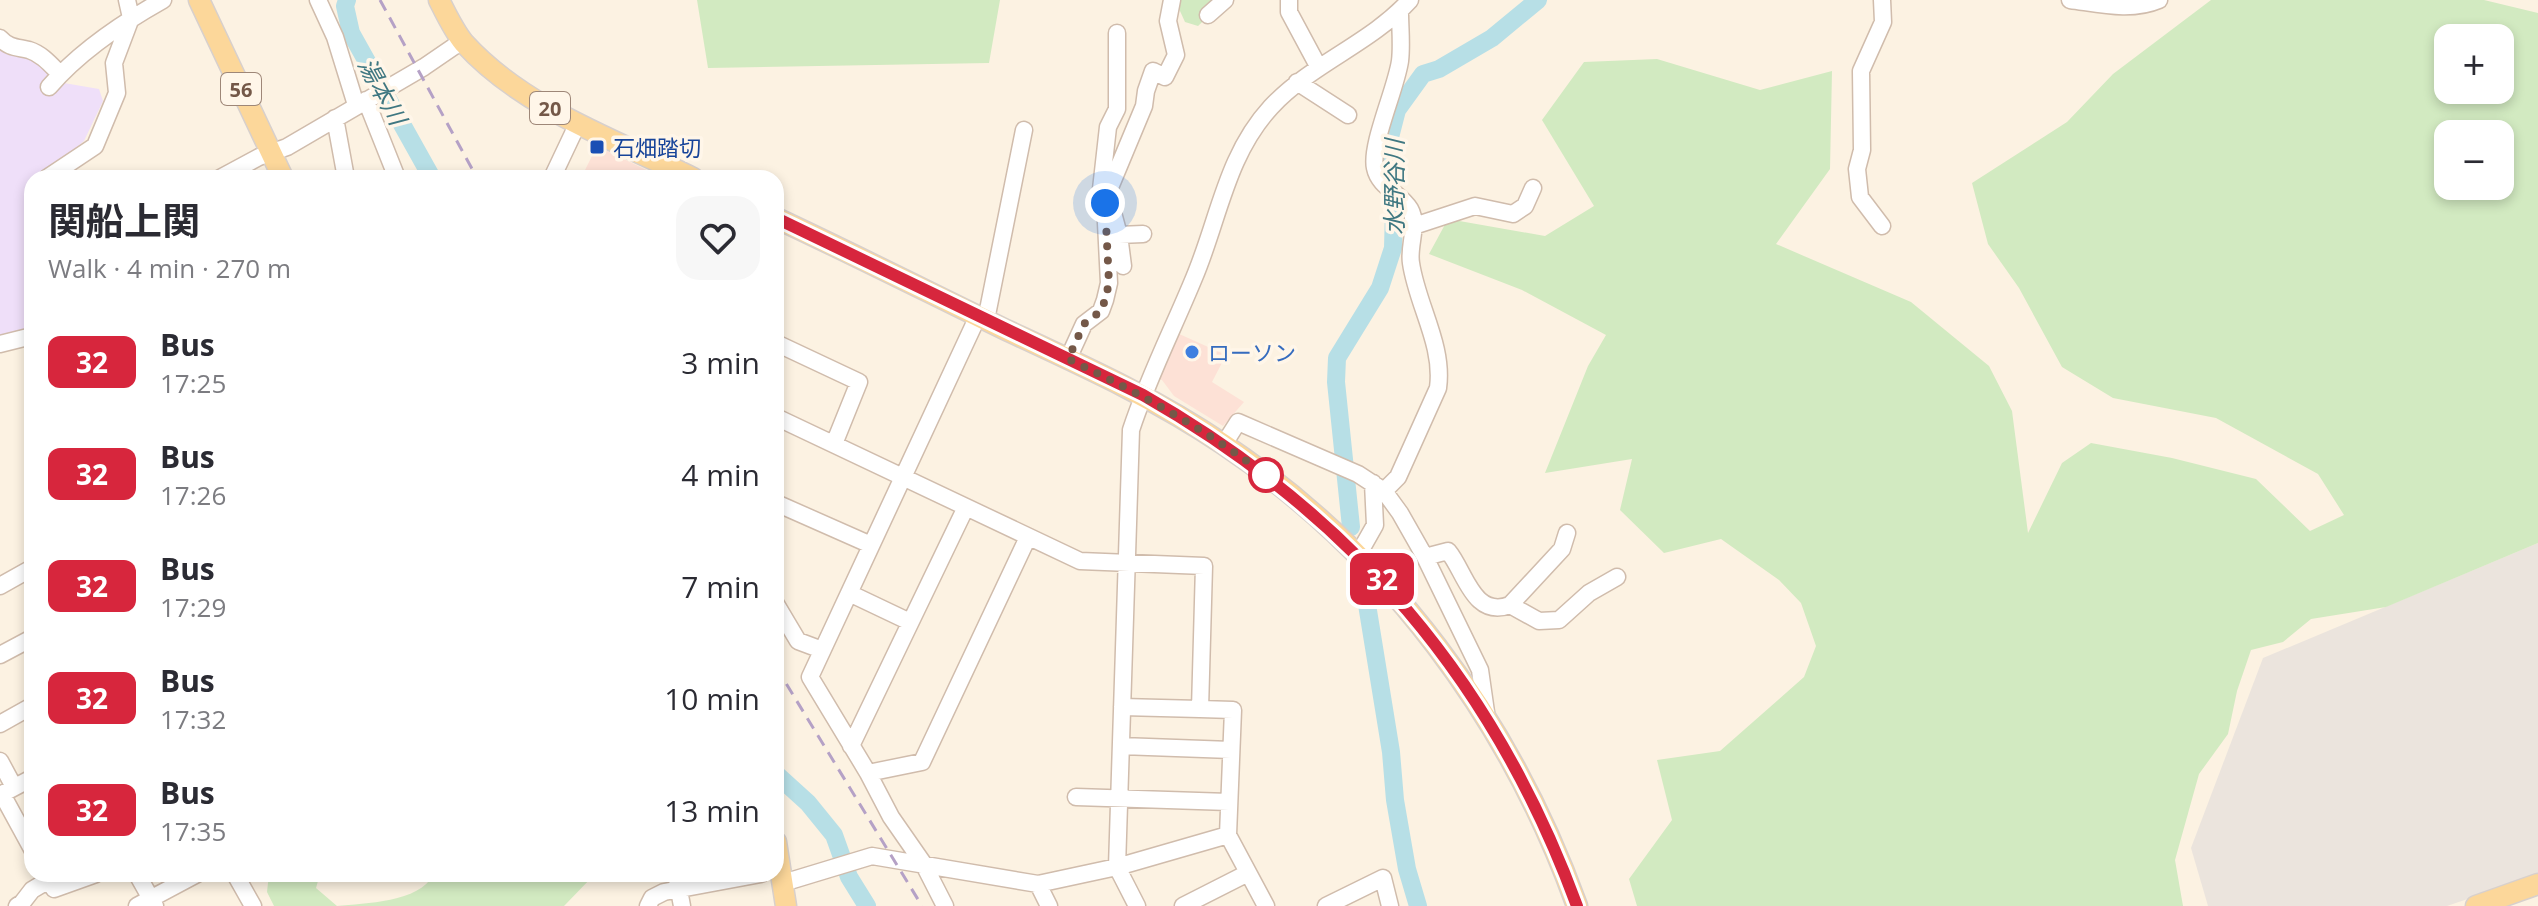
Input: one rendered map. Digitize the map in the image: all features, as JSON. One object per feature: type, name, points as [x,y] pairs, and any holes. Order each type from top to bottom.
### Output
[{"type":"main road","name":"56","points":[[199,0],[279,170]]},
{"type":"main road","name":"20","points":[[439,0],[462,41],[513,85],[578,123],[676,170]]},
{"type":"main road","points":[[784,222],[1143,395],[1224,444],[1280,487],[1382,579],[1453,667],[1521,776],[1577,906]]},
{"type":"main road","points":[[778,882],[786,906]]},
{"type":"main road","points":[[2476,906],[2538,884]]},
{"type":"street","points":[[59,170],[95,146],[117,93],[114,63],[131,18],[127,0]]},
{"type":"street","points":[[0,38],[5,44],[31,50],[45,59],[55,81],[131,18],[163,0]]},
{"type":"street","points":[[318,0],[394,170]]},
{"type":"street","points":[[1068,359],[1084,324],[1101,311],[1105,300],[1109,283],[1105,203],[1144,106],[1153,71],[1165,77],[1176,55],[1168,21],[1172,0]]},
{"type":"street","points":[[1208,15],[1225,0]]},
{"type":"street","points":[[1289,0],[1289,12],[1318,66]]},
{"type":"street","points":[[1882,0],[1883,22],[1861,71],[1862,150],[1857,169],[1860,197],[1882,226]]},
{"type":"street","points":[[2070,0],[2116,7],[2159,0]]},
{"type":"street","points":[[1137,906],[1117,867],[1131,430],[1143,395],[1196,275],[1234,161],[1260,119],[1297,82],[1376,31],[1405,6]]},
{"type":"street","points":[[1378,487],[1398,477],[1438,388],[1436,352],[1411,263],[1412,211],[1377,174],[1374,157],[1400,60],[1405,6]]},
{"type":"street","points":[[1117,33],[1117,109],[1108,127],[1100,198],[1111,208],[1123,266]]},
{"type":"street","points":[[235,170],[272,154],[462,41]]},
{"type":"street","points":[[1297,82],[1348,115]]},
{"type":"street","points":[[335,118],[345,170]]},
{"type":"street","points":[[556,170],[578,123]]},
{"type":"street","points":[[945,906],[923,863],[891,817],[810,677],[903,477],[982,318],[1024,130]]},
{"type":"street","points":[[1414,226],[1475,206],[1513,214],[1525,206],[1533,188]]},
{"type":"street","points":[[1119,235],[1143,234]]},
{"type":"street","points":[[0,344],[24,340]]},
{"type":"street","points":[[784,347],[859,382],[834,444]]},
{"type":"street","points":[[784,421],[1080,561],[1204,566],[1200,709]]},
{"type":"street","points":[[1224,444],[1238,422],[1358,474],[1378,487],[1400,513],[1425,557],[1480,670],[1487,719]]},
{"type":"street","points":[[1358,555],[1375,525],[1378,487]]},
{"type":"street","points":[[784,507],[871,545]]},
{"type":"street","points":[[851,746],[966,507]]},
{"type":"street","points":[[1510,605],[1562,549],[1567,533]]},
{"type":"street","points":[[868,773],[922,762],[1028,537]]},
{"type":"street","points":[[1425,557],[1448,551],[1476,598],[1495,607],[1510,605],[1539,621],[1559,620],[1589,593],[1617,577]]},
{"type":"street","points":[[0,586],[24,572]]},
{"type":"street","points":[[849,593],[910,622]]},
{"type":"street","points":[[784,617],[798,641],[822,650]]},
{"type":"street","points":[[0,655],[24,642]]},
{"type":"street","points":[[1122,707],[1233,710],[1228,835],[1266,906]]},
{"type":"street","points":[[0,724],[24,710]]},
{"type":"street","points":[[1121,746],[1231,750]]},
{"type":"street","points":[[0,761],[5,792],[24,832]]},
{"type":"street","points":[[5,792],[24,782]]},
{"type":"street","points":[[1076,797],[1229,802]]},
{"type":"street","points":[[784,873],[823,870],[863,857],[892,857],[1038,884],[1117,867],[1228,835]]},
{"type":"street","points":[[1183,906],[1248,873]]},
{"type":"street","points":[[1326,906],[1383,878],[1390,906]]},
{"type":"street","points":[[17,906],[43,882]]},
{"type":"street","points":[[52,882],[54,889],[74,882]]},
{"type":"street","points":[[140,882],[148,904],[184,882]]},
{"type":"street","points":[[240,882],[253,906]]},
{"type":"street","points":[[648,906],[657,894],[727,882]]},
{"type":"street","points":[[1038,884],[1049,906]]},
{"type":"shaded area","points":[[0,45],[9,55],[31,56],[52,77],[64,83],[99,89],[103,101],[84,141],[50,170],[24,170],[24,330],[0,335]]},
{"type":"shaded area","points":[[597,146],[646,170],[585,170]]},
{"type":"shaded area","points":[[1177,333],[1226,355],[1212,382],[1244,402],[1223,426],[1174,396],[1162,380],[1156,378]]},
{"type":"shaded area","points":[[2538,543],[2538,875],[2447,906],[2208,906],[2191,848],[2263,658]]},
{"type":"green space","points":[[697,0],[1000,0],[989,63],[708,68]]},
{"type":"green space","points":[[1175,0],[1225,0],[1198,26],[1185,22]]},
{"type":"green space","points":[[2211,0],[2484,0],[2538,13],[2538,543],[2386,607],[2311,619],[2283,642],[2251,650],[2237,691],[2228,734],[2199,774],[2175,860],[2183,906],[1637,906],[1629,879],[1672,820],[1657,760],[1720,751],[1804,677],[1816,646],[1801,603],[1779,580],[1721,539],[1664,553],[1620,510],[1632,459],[1545,473],[1588,366],[1606,335],[1522,290],[1429,254],[1448,219],[1545,236],[1594,206],[1542,120],[1584,62],[1657,59],[1760,90],[1832,71],[1830,169],[1776,244],[1911,302],[1989,366],[2012,411],[2028,533],[2062,463],[2091,443],[2172,458],[2256,479],[2310,531],[2344,515],[2318,474],[2216,418],[2113,398],[2062,367],[2019,288],[1988,244],[1972,183],[2067,122],[2113,74]]},
{"type":"green space","points":[[268,882],[318,882],[316,888],[337,906],[274,906],[267,892]]},
{"type":"green space","points":[[428,882],[587,882],[564,906],[337,906],[390,900],[416,891]]},
{"type":"waterway","name":"湯本川","points":[[347,0],[345,6],[351,33],[428,170]]},
{"type":"waterway","name":"水野谷川","points":[[1351,527],[1336,382],[1337,358],[1380,288],[1393,248],[1394,209],[1388,145],[1397,110],[1423,74],[1439,69],[1492,38],[1538,0]]},
{"type":"waterway","name":"水野谷川","points":[[1364,586],[1391,752],[1395,800],[1407,869],[1418,906]]},
{"type":"waterway","name":"湯本川","points":[[784,781],[808,803],[834,835],[849,877],[867,906]]},
{"type":"railway","points":[[380,0],[473,170]]},
{"type":"railway","points":[[784,680],[922,906]]},
{"type":"bus line","name":"32","points":[[784,222],[1143,395],[1224,444],[1337,535],[1382,579],[1425,631],[1487,719],[1521,776],[1577,906]]},
{"type":"place","name":"石畑踏切","points":[[597,147]]},
{"type":"place","name":"ローソン","points":[[1192,352]]},
{"type":"route","points":[[1105,203],[1109,283],[1105,300],[1101,311],[1084,324],[1068,359],[1143,395],[1191,423],[1268,477],[1266,475]]}]
